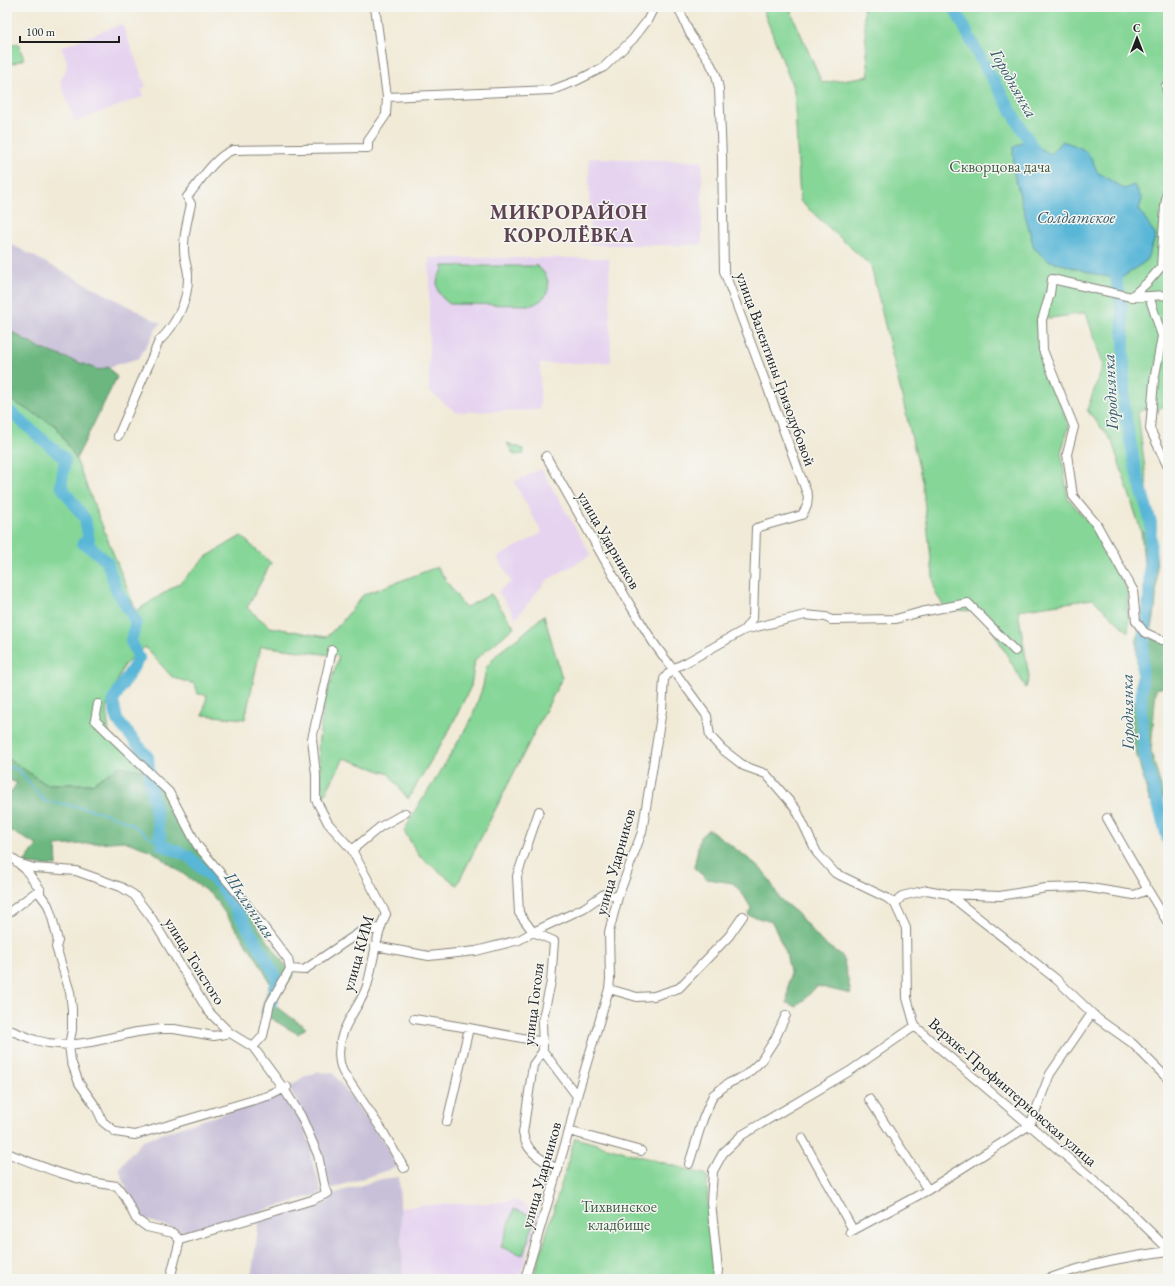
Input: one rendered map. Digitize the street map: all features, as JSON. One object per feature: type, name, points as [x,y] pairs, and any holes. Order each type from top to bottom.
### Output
[{"type":"street","points":[[118,436],[159,341],[167,333],[184,304],[188,275],[184,242],[191,204],[187,197],[218,159],[226,152],[232,150],[368,148],[368,141],[386,115],[387,97],[375,7]]},
{"type":"street","points":[[387,97],[552,90],[576,81],[604,66],[632,39],[647,21],[654,7]]},
{"type":"street","name":"улица Валентины Гризодубовой","points":[[678,7],[690,34],[710,63],[716,75],[719,89],[724,271],[808,496],[807,506],[802,515],[756,528],[752,618],[744,630]]},
{"type":"street","points":[[1168,82],[1166,86],[1168,95]]},
{"type":"street","points":[[1131,297],[1148,282],[1160,267],[1168,186]]},
{"type":"street","points":[[1168,295],[1131,297],[1052,279],[1050,294],[1042,320],[1043,350],[1074,427],[1067,454],[1073,496],[1097,525],[1133,590],[1136,621],[1144,632],[1161,640],[1168,640]]},
{"type":"street","points":[[1149,296],[1162,336],[1154,381],[1150,428],[1168,467]]},
{"type":"street","name":"улица Ударников","points":[[525,1279],[558,1170],[577,1096],[609,989],[609,932],[618,897],[642,832],[662,710],[664,679],[672,669],[630,605],[546,456]]},
{"type":"street","points":[[1015,651],[968,603],[921,612],[896,619],[831,620],[805,615],[744,630],[672,669],[706,716],[710,736],[722,749],[744,766],[766,774],[796,809],[817,853],[835,873],[887,898],[895,904],[902,896],[927,890],[948,894],[1000,896],[1046,888],[1084,887],[1134,895],[1148,890]]},
{"type":"street","name":"улица КИМ","points":[[332,650],[312,739],[316,775],[316,800],[328,823],[352,850],[386,914],[379,928],[366,987],[342,1035],[339,1055],[340,1064],[343,1072],[382,1130],[404,1168]]},
{"type":"street","points":[[98,704],[95,720],[169,792],[197,845],[244,901],[288,959],[290,969],[270,1004],[263,1036],[254,1047]]},
{"type":"street","points":[[533,932],[519,913],[517,876],[539,811]]},
{"type":"street","points":[[352,850],[380,827],[405,813]]},
{"type":"street","points":[[1107,818],[1168,923]]},
{"type":"street","name":"улица Толстого","points":[[7,854],[18,863],[34,868],[76,871],[121,887],[134,895],[151,917],[208,1011],[230,1033],[254,1047],[285,1088],[301,1116],[318,1155],[327,1194],[180,1240]]},
{"type":"street","points":[[18,863],[25,869],[40,888],[40,894],[48,904],[58,941],[56,947],[70,992],[72,1009],[72,1030],[69,1044],[71,1061],[79,1083],[96,1107],[103,1122],[116,1132],[135,1136],[271,1095],[285,1088]]},
{"type":"street","points":[[7,914],[40,888]]},
{"type":"street","points":[[375,946],[429,956],[476,951],[520,940],[533,932],[584,908],[604,894],[618,897]]},
{"type":"street","points":[[948,894],[1056,979],[1098,1019],[1132,1043],[1168,1079]]},
{"type":"street","name":"Верхне-Профинтерновская улица","points":[[895,904],[906,928],[907,998],[915,1026],[1121,1203],[1168,1250]]},
{"type":"street","points":[[609,989],[637,997],[654,996],[679,988],[729,936],[742,916]]},
{"type":"street","points":[[290,969],[304,970],[360,932],[379,928]]},
{"type":"street","name":"улица Гоголя","points":[[533,932],[554,941],[551,982],[542,1022],[543,1051],[533,1065],[523,1133],[529,1150],[558,1170]]},
{"type":"street","points":[[802,1138],[852,1231],[928,1190],[1030,1125],[1050,1074],[1092,1013]]},
{"type":"street","points":[[688,1164],[703,1119],[713,1095],[728,1083],[746,1075],[761,1061],[775,1039],[786,1014]]},
{"type":"street","points":[[414,1019],[543,1042]]},
{"type":"street","points":[[717,1279],[718,1270],[712,1202],[713,1171],[723,1153],[742,1135],[850,1071],[915,1026]]},
{"type":"street","points":[[447,1122],[469,1028]]},
{"type":"street","points":[[7,1029],[35,1040],[48,1043],[69,1044],[91,1042],[137,1032],[161,1029],[174,1029],[214,1036],[230,1033]]},
{"type":"street","points":[[543,1051],[577,1096]]},
{"type":"street","points":[[869,1099],[928,1190]]},
{"type":"street","points":[[569,1131],[641,1151]]},
{"type":"street","points":[[7,1153],[45,1168],[102,1184],[117,1186],[125,1197],[136,1219],[147,1227],[174,1233],[180,1240],[170,1279]]},
{"type":"street","points":[[1048,1279],[1069,1270],[1127,1257],[1168,1250]]},
{"type":"shaded area","points":[[122,24],[146,87],[141,89],[144,96],[75,122],[60,81],[66,70],[67,61],[61,47]]},
{"type":"shaded area","points":[[589,158],[702,161],[702,245],[590,245]]},
{"type":"shaded area","points":[[7,242],[160,323],[139,358],[99,370],[37,347],[7,329]]},
{"type":"shaded area","points":[[429,258],[609,258],[611,362],[540,364],[540,410],[456,412],[429,391]]},
{"type":"shaded area","points":[[541,469],[591,555],[547,580],[516,618],[498,591],[511,582],[498,557],[542,533],[514,482]]},
{"type":"shaded area","points":[[318,1072],[333,1073],[388,1148],[397,1167],[330,1189],[325,1163],[298,1102],[288,1088],[303,1077]]},
{"type":"shaded area","points":[[280,1095],[300,1117],[312,1148],[311,1158],[322,1193],[188,1233],[137,1217],[119,1168],[143,1140]]},
{"type":"shaded area","points":[[399,1177],[403,1279],[251,1279],[259,1221],[328,1203],[329,1195],[382,1179]]},
{"type":"shaded area","points":[[515,1200],[540,1214],[519,1279],[403,1279],[400,1208],[426,1205],[494,1203]]},
{"type":"green space","name":"Скворцова дача","points":[[762,7],[789,7],[822,83],[869,76],[863,7],[1168,7],[1168,404],[1156,410],[1145,409],[1138,412],[1153,536],[1141,531],[1112,441],[1087,410],[1103,365],[1086,313],[1037,320],[1039,353],[1069,426],[1061,452],[1068,498],[1093,528],[1128,592],[1127,610],[1129,621],[1128,632],[1093,599],[1018,610],[1029,677],[1026,688],[982,612],[946,609],[935,593],[922,481],[871,266],[800,201],[794,90]]},
{"type":"green space","points":[[18,43],[24,59],[7,66],[7,53],[9,52],[7,47]]},
{"type":"green space","points":[[443,266],[537,266],[546,276],[548,282],[547,292],[539,302],[532,305],[450,304],[439,293],[437,284],[443,270]]},
{"type":"green space","points":[[7,329],[37,347],[99,370],[108,367],[117,377],[76,459],[56,426],[7,398]]},
{"type":"green space","points":[[7,398],[57,426],[76,459],[136,611],[181,582],[206,557],[241,536],[271,563],[247,608],[270,627],[326,637],[341,623],[363,595],[437,567],[465,608],[491,594],[514,627],[475,660],[471,686],[450,729],[408,799],[389,774],[344,758],[323,798],[318,746],[324,703],[339,656],[261,646],[245,719],[203,715],[207,695],[198,694],[195,684],[173,678],[145,647],[124,665],[106,709],[109,733],[151,772],[120,766],[92,784],[46,784],[7,758]]},
{"type":"green space","points":[[507,443],[523,449],[524,454],[514,455]]},
{"type":"green space","points":[[1141,531],[1153,536],[1156,558],[1156,601],[1149,637],[1168,643],[1168,686],[1156,689],[1151,751],[1164,798],[1150,802],[1131,734],[1132,701],[1137,700],[1138,692],[1137,636],[1143,621],[1145,598]]},
{"type":"green space","points":[[544,615],[562,678],[457,885],[419,856],[404,831],[471,720],[483,686],[486,668],[498,653],[523,634]]},
{"type":"green space","points":[[7,758],[46,784],[92,784],[120,766],[151,772],[191,833],[286,966],[294,974],[273,1004],[306,1028],[298,1034],[261,1013],[270,983],[259,962],[213,896],[152,851],[124,841],[56,846],[57,866],[23,864],[37,845],[7,829],[7,798],[17,783],[7,779]]},
{"type":"green space","points":[[1166,808],[1168,811],[1168,846],[1154,810]]},
{"type":"green space","points":[[709,829],[757,865],[766,874],[780,899],[797,913],[821,941],[843,957],[851,994],[817,986],[797,1007],[787,1003],[790,972],[786,953],[772,922],[748,915],[751,908],[744,896],[733,883],[707,879],[694,868],[700,837]]},
{"type":"green space","name":"Тихвинское кладбище","points":[[575,1138],[707,1175],[708,1224],[713,1276],[711,1279],[533,1279]]},
{"type":"green space","points":[[514,1209],[536,1217],[523,1255],[501,1247]]},
{"type":"water","name":"Солдатское","points":[[1026,140],[1050,154],[1062,141],[1080,148],[1092,159],[1097,172],[1124,189],[1134,185],[1142,199],[1139,209],[1156,236],[1146,261],[1123,277],[1102,276],[1047,260],[1034,248],[1014,174],[1013,148]]},
{"type":"waterway","name":"Городнянка","points":[[954,7],[979,56],[1038,156]]},
{"type":"waterway","name":"Городнянка","points":[[1113,261],[1121,304],[1124,339],[1124,408],[1136,471],[1151,523],[1149,599],[1143,652],[1141,709],[1145,759],[1168,840]]},
{"type":"waterway","name":"Шклянная","points":[[7,409],[65,459],[61,486],[85,519],[89,540],[83,543],[93,549],[107,562],[117,591],[136,622],[131,641],[139,658],[113,700],[117,720],[148,757],[150,784],[162,845],[188,856],[220,885],[258,944],[277,979],[271,1003]]},
{"type":"waterway","points":[[7,766],[19,770],[44,801],[77,806],[112,816],[131,824],[162,845]]},
{"type":"district","name":"МИКРОРАЙОН КОРОЛЁВКА","points":[[569,224]]}]
